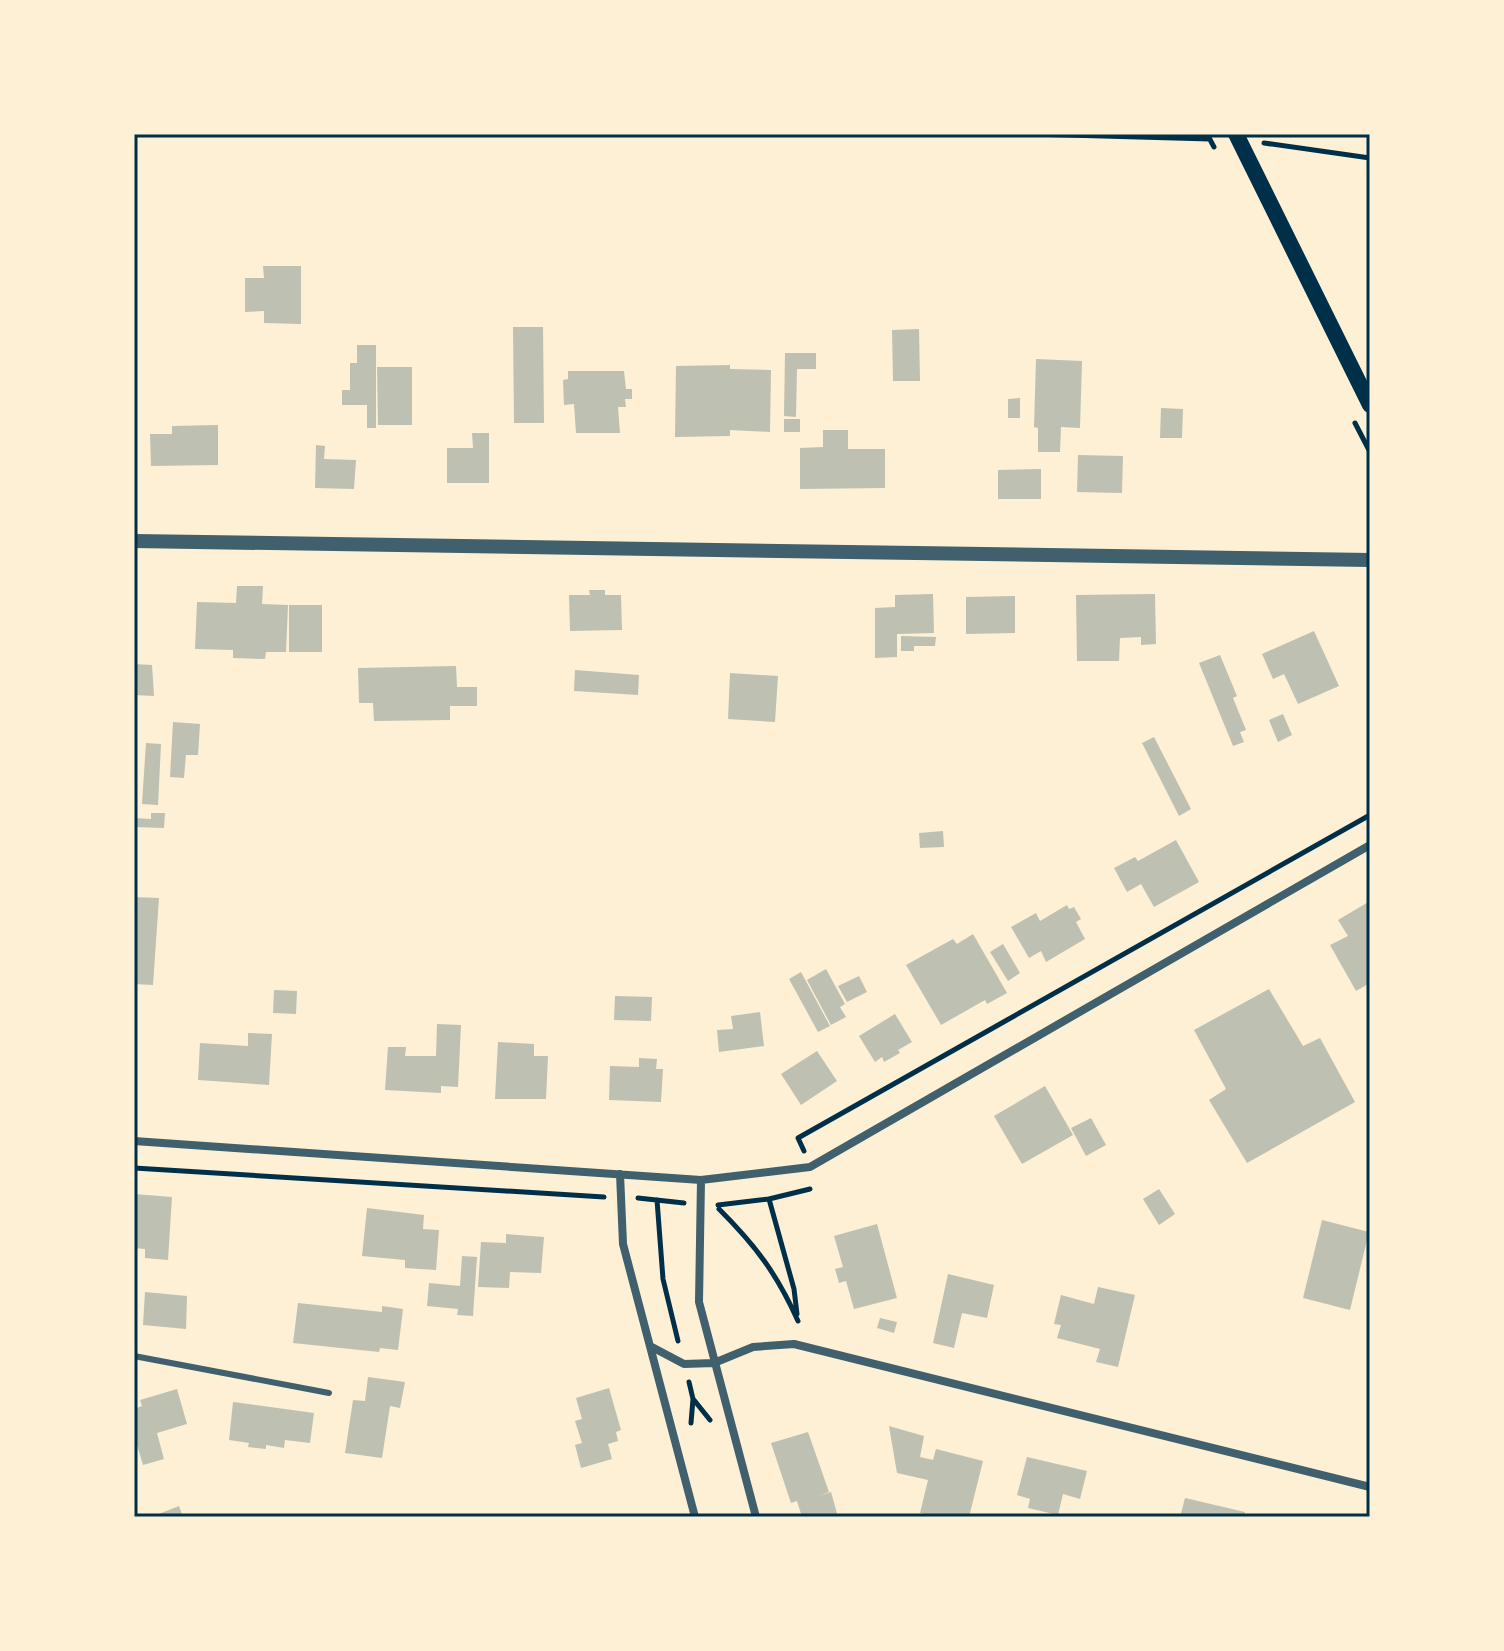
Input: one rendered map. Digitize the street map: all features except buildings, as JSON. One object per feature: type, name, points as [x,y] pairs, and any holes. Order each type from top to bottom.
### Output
[{"type":"main road","points":[[1238,137],[1370,405]]},
{"type":"street","points":[[134,541],[1370,560]]},
{"type":"street","points":[[134,1141],[701,1180],[810,1167],[1370,845]]},
{"type":"street","points":[[620,1174],[623,1244],[695,1517]]},
{"type":"street","points":[[701,1180],[699,1302],[756,1517]]},
{"type":"street","points":[[650,1346],[684,1364],[714,1363],[753,1347],[794,1344],[1370,1487]]},
{"type":"lane","points":[[134,1356],[329,1393]]},
{"type":"path","points":[[1031,134],[1238,137],[1370,158]]},
{"type":"path","points":[[798,1138],[1370,815]]},
{"type":"path","points":[[134,1168],[620,1197]]},
{"type":"path","points":[[716,1205],[754,1243],[785,1293],[798,1321],[794,1289],[769,1199]]},
{"type":"path","points":[[657,1200],[663,1279],[693,1399]]}]
